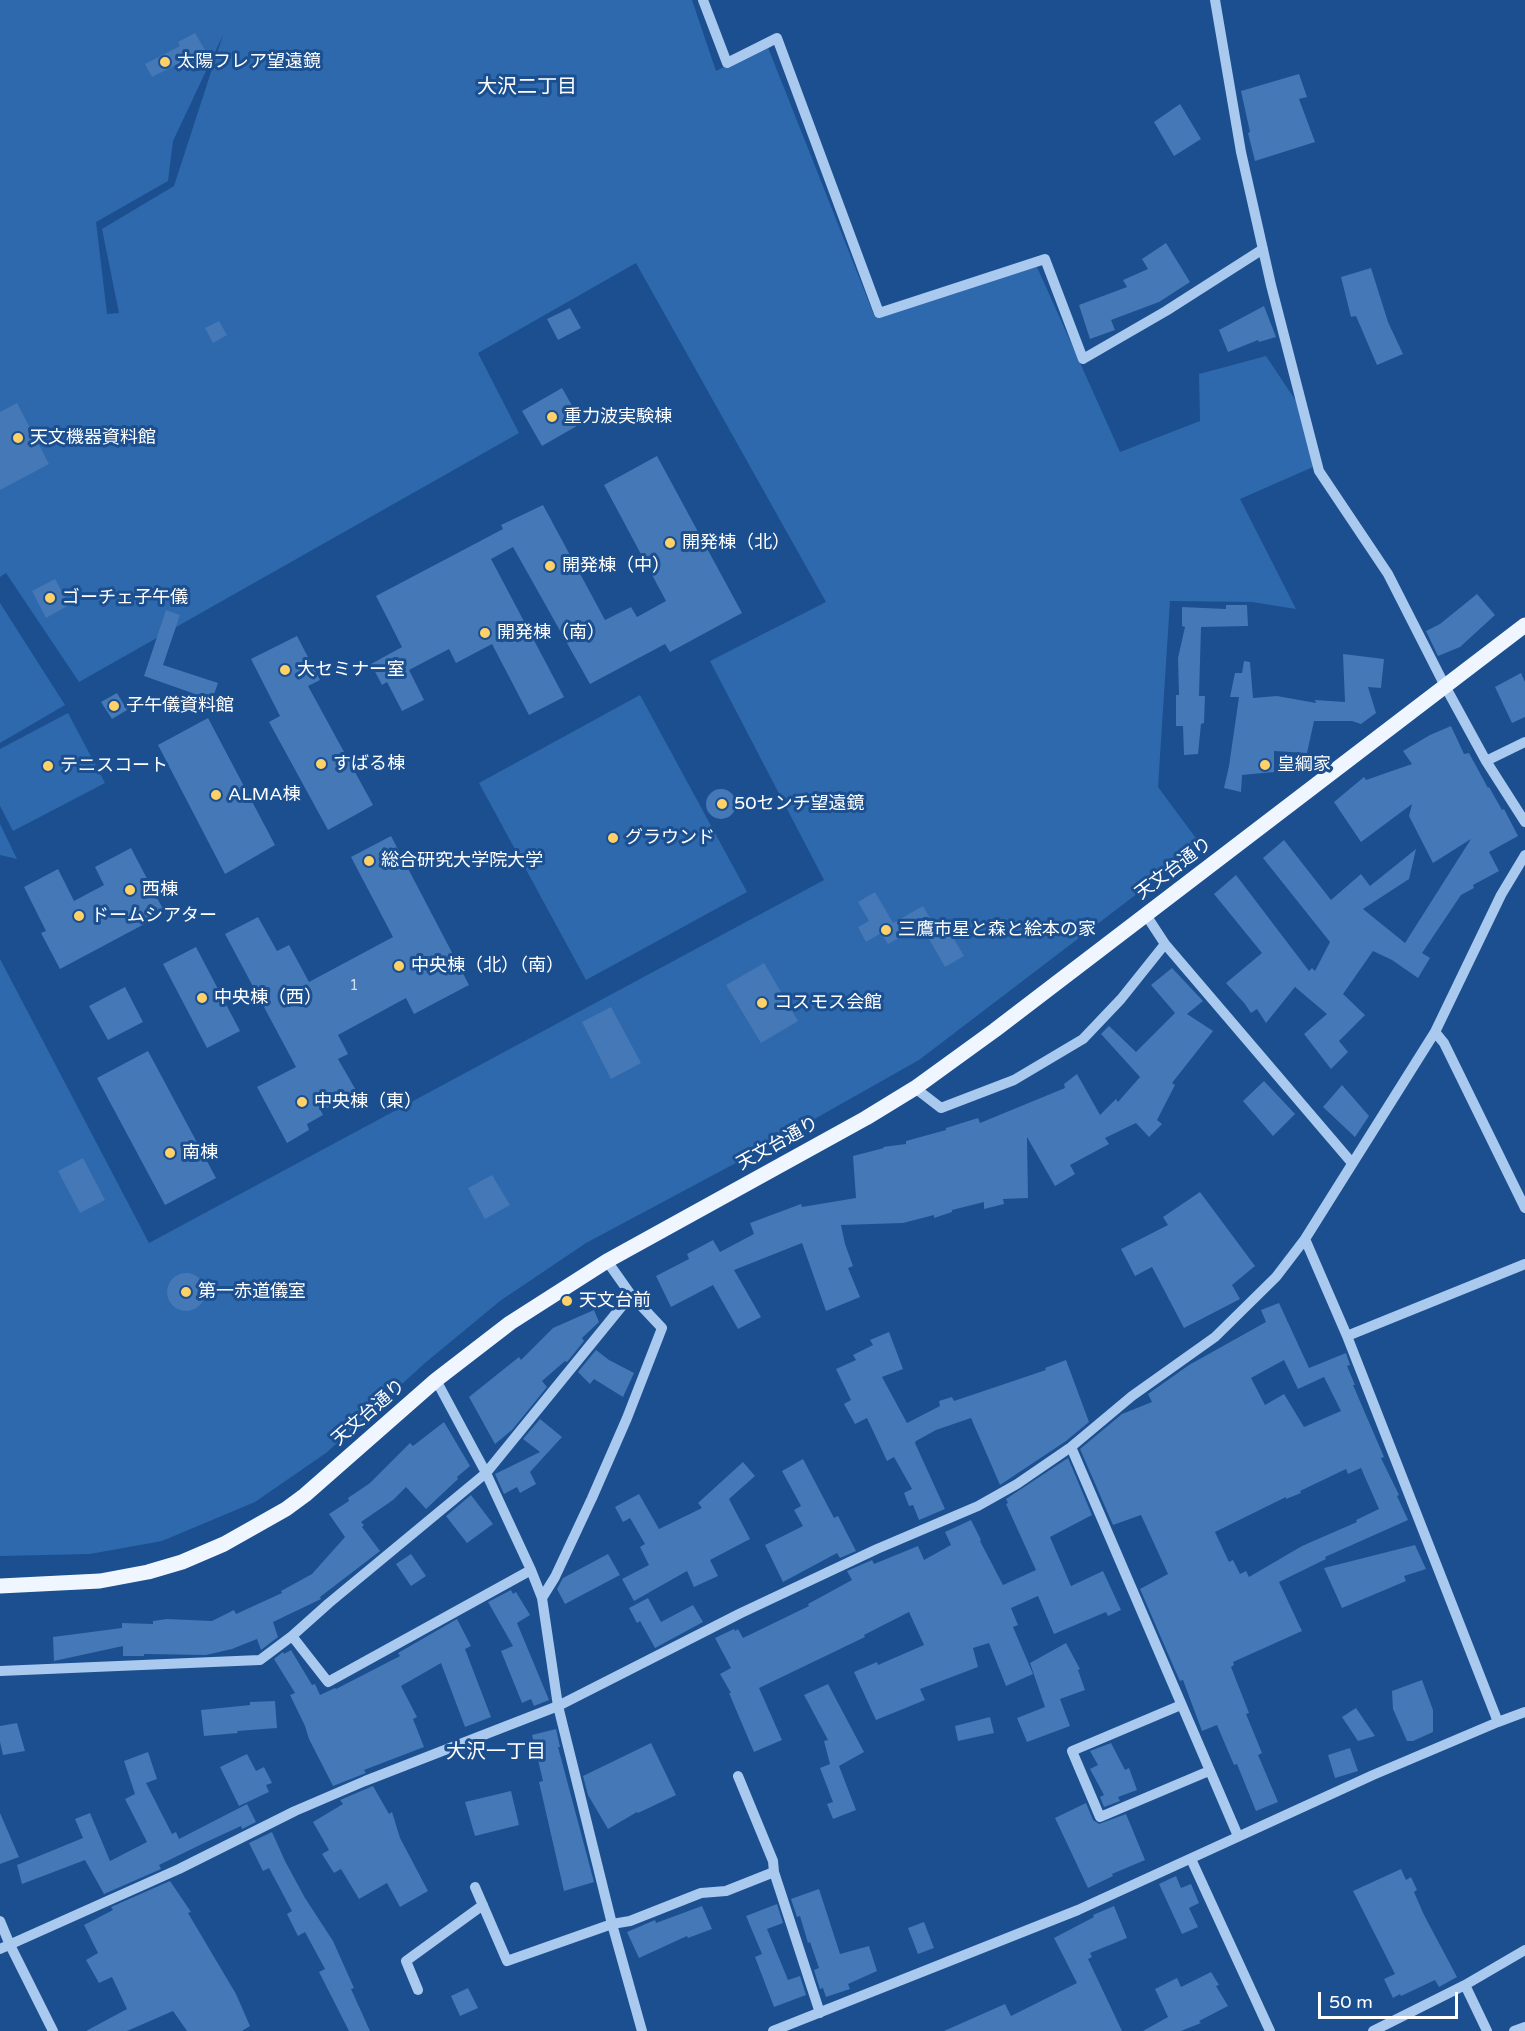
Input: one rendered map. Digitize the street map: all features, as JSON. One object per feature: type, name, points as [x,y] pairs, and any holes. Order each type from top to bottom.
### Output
[{"type":"main road","name":"天文台通り","points":[[0,1586],[122,1578],[182,1562],[224,1544],[268,1521],[305,1495],[436,1380],[510,1323],[607,1261],[866,1118],[915,1088],[1146,915],[1525,625]]},
{"type":"street","points":[[703,0],[727,63],[777,38],[879,313],[1045,260],[1083,359],[1166,311],[1263,249]]},
{"type":"street","points":[[1215,0],[1241,152],[1319,471],[1388,574],[1444,686],[1486,761],[1525,822]]},
{"type":"street","points":[[1486,761],[1525,742]]},
{"type":"street","points":[[5,1947],[179,1869],[295,1811],[345,1789],[558,1706],[752,1608],[885,1545],[978,1506],[1017,1484],[1071,1447],[1132,1396],[1215,1337],[1276,1276],[1305,1239],[1435,1032],[1501,895],[1525,855]]},
{"type":"street","points":[[1146,915],[1165,944],[1352,1163]]},
{"type":"street","points":[[915,1088],[940,1108],[1014,1080],[1083,1039],[1121,999],[1165,944]]},
{"type":"street","points":[[1435,1032],[1444,1042],[1525,1208]]},
{"type":"street","points":[[1305,1239],[1347,1336],[1498,1722]]},
{"type":"street","points":[[542,1598],[555,1577],[592,1498],[627,1418],[662,1328],[631,1295],[607,1261]]},
{"type":"street","points":[[1347,1336],[1525,1264]]},
{"type":"street","points":[[0,1671],[260,1660],[292,1636],[486,1473],[631,1295]]},
{"type":"street","points":[[436,1380],[486,1473],[542,1598],[558,1706],[612,1924],[642,2031]]},
{"type":"street","points":[[1071,1447],[1238,1836]]},
{"type":"street","points":[[292,1636],[328,1682],[531,1570]]},
{"type":"street","points":[[1181,1705],[1072,1751],[1100,1817],[1209,1771]]},
{"type":"street","points":[[773,2031],[1078,1910],[1238,1836],[1525,1712]]},
{"type":"street","points":[[738,1776],[773,1861],[774,1872],[820,2013]]},
{"type":"street","points":[[1191,1858],[1270,2031]]},
{"type":"street","points":[[475,1887],[507,1961],[612,1924],[630,1921],[700,1893],[726,1890],[774,1872]]},
{"type":"street","points":[[418,1990],[406,1961],[483,1905]]},
{"type":"street","points":[[0,1921],[5,1947],[53,2031]]},
{"type":"street","points":[[1372,2031],[1465,1985],[1525,1950]]},
{"type":"street","points":[[1465,1985],[1487,2031]]},
{"type":"street","points":[[1514,2031],[1525,2027]]},
{"type":"shaded area","points":[[0,0],[692,0],[716,71],[767,45],[874,315],[1037,267],[1120,452],[1200,421],[1199,374],[1266,356],[1300,407],[1313,467],[1240,499],[1296,609],[1252,602],[1170,601],[1158,787],[1201,845],[919,1060],[749,1156],[586,1243],[500,1301],[425,1363],[326,1453],[255,1502],[162,1541],[90,1554],[0,1556],[0,959],[149,1243],[824,880],[710,661],[826,602],[636,263],[478,353],[519,433],[79,682],[6,573],[0,577]],"holes":[[[223,35],[174,186],[102,229],[119,313],[107,314],[96,222],[168,181],[173,141]]]},
{"type":"shaded area","points":[[0,603],[65,705],[0,743]]},
{"type":"shaded area","name":"グラウンド","points":[[640,695],[747,892],[586,980],[479,783]]},
{"type":"shaded area","name":"テニスコート","points":[[68,713],[105,783],[13,831],[0,806],[0,749]]},
{"type":"shaded area","points":[[0,824],[17,859],[0,855]]},
{"type":"building","points":[[195,33],[205,50],[152,77],[145,64],[180,46],[178,42]]},
{"type":"building","points":[[1299,74],[1307,97],[1299,99],[1315,142],[1255,161],[1241,91]]},
{"type":"building","points":[[1180,104],[1201,139],[1174,156],[1154,122]]},
{"type":"building","points":[[1166,243],[1190,282],[1159,302],[1111,320],[1115,330],[1090,339],[1079,305],[1127,287],[1123,280],[1148,269],[1142,259]]},
{"type":"building","points":[[1371,268],[1388,322],[1403,354],[1377,365],[1356,316],[1351,317],[1341,277]]},
{"type":"building","points":[[1264,306],[1276,337],[1259,342],[1258,340],[1228,352],[1219,330]]},
{"type":"building","points":[[570,308],[581,328],[558,340],[547,319]]},
{"type":"building","points":[[219,321],[227,335],[213,343],[205,328]]},
{"type":"building","name":"重力波実験棟","points":[[562,388],[582,423],[542,446],[522,411]]},
{"type":"building","name":"天文機器資料館","points":[[17,403],[49,464],[0,490],[0,412]]},
{"type":"building","points":[[657,456],[742,613],[670,652],[665,644],[590,684],[513,547],[491,559],[564,697],[529,715],[492,644],[456,663],[449,649],[409,670],[424,700],[402,711],[387,682],[382,685],[371,664],[402,647],[376,596],[503,529],[501,525],[543,505],[605,620],[631,607],[637,617],[666,601],[604,485]]},
{"type":"building","name":"ゴーチェ子午儀","points":[[55,579],[69,605],[46,618],[32,591]]},
{"type":"building","points":[[1477,594],[1495,615],[1460,647],[1438,656],[1426,631],[1440,624]]},
{"type":"building","points":[[1226,605],[1247,605],[1248,626],[1201,627],[1199,696],[1205,696],[1204,723],[1201,724],[1198,754],[1184,755],[1183,726],[1176,726],[1176,695],[1179,695],[1178,658],[1185,627],[1182,626],[1182,607],[1226,609]]},
{"type":"building","points":[[166,610],[180,615],[163,665],[218,683],[212,700],[144,676]]},
{"type":"building","name":"すばる棟","points":[[297,636],[320,680],[308,686],[373,805],[328,830],[269,722],[280,716],[251,659]]},
{"type":"building","points":[[1343,654],[1384,659],[1381,688],[1368,687],[1376,713],[1361,724],[1352,721],[1314,721],[1307,753],[1274,751],[1274,772],[1242,775],[1241,792],[1224,788],[1239,697],[1230,697],[1235,673],[1242,673],[1244,661],[1250,662],[1253,698],[1277,696],[1316,703],[1315,700],[1345,702]]},
{"type":"building","points":[[1521,673],[1525,682],[1525,717],[1512,723],[1495,687]]},
{"type":"building","name":"子午儀資料館","points":[[117,693],[127,710],[112,719],[101,702]]},
{"type":"building","name":"ALMA棟","points":[[208,718],[275,845],[225,874],[158,745]]},
{"type":"building","points":[[1451,726],[1464,754],[1469,753],[1518,836],[1489,852],[1499,871],[1473,885],[1474,888],[1461,895],[1422,953],[1430,958],[1418,978],[1392,960],[1373,951],[1343,994],[1365,1015],[1339,1041],[1348,1052],[1331,1069],[1304,1034],[1327,1014],[1295,987],[1266,1023],[1257,1009],[1251,1013],[1226,983],[1262,953],[1214,894],[1236,875],[1309,971],[1312,968],[1315,971],[1330,942],[1263,858],[1284,840],[1331,900],[1361,874],[1370,886],[1416,849],[1409,879],[1363,909],[1405,943],[1471,839],[1433,863],[1409,816],[1412,804],[1361,842],[1334,802],[1364,777],[1366,780],[1412,764],[1403,751]]},
{"type":"building","name":"50センチ望遠鏡","points":[[721,789],[732,793],[736,804],[732,815],[721,819],[710,815],[706,804],[710,793]]},
{"type":"building","name":"中央棟（北）（南）","points":[[391,836],[469,985],[414,1014],[406,998],[338,1035],[348,1054],[338,1059],[357,1092],[321,1111],[323,1115],[307,1124],[309,1130],[287,1143],[257,1087],[296,1067],[225,934],[258,917],[277,951],[289,945],[309,982],[393,937],[351,857]]},
{"type":"building","points":[[131,848],[165,913],[60,969],[41,933],[46,931],[24,887],[58,869],[74,901],[104,885],[95,867]]},
{"type":"building","name":"三鷹市星と森と絵本の家","points":[[875,892],[893,923],[923,906],[931,920],[888,944],[881,933],[866,942],[858,927],[869,921],[858,902]]},
{"type":"building","points":[[944,922],[964,956],[945,967],[925,932]]},
{"type":"building","name":"中央棟（西）","points":[[196,947],[240,1031],[207,1048],[163,964]]},
{"type":"building","name":"コスモス会館","points":[[764,963],[798,1021],[761,1043],[726,985]]},
{"type":"building","points":[[1172,968],[1203,1001],[1187,1014],[1213,1031],[1172,1083],[1175,1085],[1157,1120],[1162,1124],[1149,1137],[1136,1123],[1105,1138],[1109,1144],[1070,1165],[1075,1174],[1055,1186],[1027,1137],[1028,1198],[1003,1199],[1004,1204],[984,1209],[984,1202],[952,1210],[952,1212],[934,1218],[934,1215],[903,1223],[841,1225],[853,1266],[848,1268],[860,1297],[826,1311],[802,1243],[734,1270],[761,1317],[738,1329],[713,1285],[671,1307],[656,1276],[689,1259],[687,1254],[713,1240],[720,1252],[754,1234],[750,1223],[801,1204],[802,1207],[856,1198],[853,1156],[883,1147],[906,1144],[906,1141],[978,1118],[980,1123],[1065,1088],[1064,1084],[1077,1074],[1100,1115],[1116,1099],[1118,1102],[1140,1077],[1101,1034],[1109,1026],[1136,1052],[1175,1013],[1151,985]]},
{"type":"building","points":[[125,987],[143,1022],[108,1040],[89,1006]]},
{"type":"building","points":[[611,1007],[641,1063],[611,1079],[582,1022]]},
{"type":"building","name":"南棟","points":[[148,1051],[216,1178],[165,1205],[97,1078]]},
{"type":"building","points":[[1264,1081],[1295,1114],[1273,1136],[1243,1101]]},
{"type":"building","points":[[1342,1085],[1369,1116],[1355,1137],[1323,1107]]},
{"type":"building","points":[[83,1158],[105,1200],[80,1213],[58,1171]]},
{"type":"building","points":[[492,1175],[510,1205],[485,1219],[468,1188]]},
{"type":"building","points":[[1200,1192],[1255,1266],[1232,1285],[1240,1299],[1184,1328],[1152,1267],[1135,1276],[1121,1249],[1168,1225],[1163,1217]]},
{"type":"building","name":"第一赤道儀室","points":[[186,1273],[199,1279],[205,1292],[199,1305],[186,1311],[173,1305],[167,1292],[173,1279]]},
{"type":"building","points":[[1279,1303],[1309,1368],[1346,1353],[1350,1365],[1347,1366],[1355,1385],[1353,1385],[1408,1520],[1325,1557],[1326,1559],[1279,1582],[1302,1631],[1233,1662],[1234,1665],[1231,1667],[1249,1713],[1246,1714],[1262,1753],[1258,1755],[1278,1802],[1256,1811],[1237,1764],[1234,1765],[1217,1725],[1202,1731],[1183,1680],[1180,1681],[1140,1589],[1168,1574],[1141,1515],[1113,1525],[1080,1449],[1122,1414],[1152,1402],[1148,1394],[1189,1365],[1266,1322],[1261,1310]],"holes":[[[1284,1360],[1298,1389],[1324,1377],[1341,1411],[1304,1427],[1284,1394],[1265,1405],[1251,1378]],[[1361,1468],[1379,1509],[1356,1520],[1357,1522],[1302,1546],[1249,1577],[1246,1571],[1240,1574],[1233,1560],[1229,1562],[1215,1532],[1286,1497],[1286,1499],[1301,1493],[1300,1491],[1346,1469],[1348,1474]]]},
{"type":"building","points":[[594,1310],[599,1322],[582,1338],[584,1341],[567,1362],[565,1361],[542,1381],[547,1387],[512,1430],[495,1444],[469,1397],[519,1357],[521,1360],[553,1328]]},
{"type":"building","points":[[889,1332],[903,1369],[882,1377],[907,1423],[940,1406],[939,1401],[952,1397],[954,1401],[1046,1370],[1045,1368],[1066,1360],[1089,1422],[1066,1441],[1000,1485],[971,1418],[936,1430],[916,1441],[945,1509],[919,1520],[913,1505],[909,1506],[904,1493],[912,1489],[894,1457],[887,1461],[867,1418],[855,1424],[844,1404],[851,1400],[836,1369],[856,1360],[853,1355],[873,1345],[870,1340]]},
{"type":"building","points":[[596,1350],[609,1360],[634,1373],[623,1397],[594,1379],[590,1384],[578,1372]]},
{"type":"building","points":[[540,1419],[562,1437],[530,1472],[536,1484],[520,1493],[517,1487],[504,1494],[495,1474],[540,1452],[523,1439]]},
{"type":"building","points":[[444,1422],[470,1466],[426,1509],[406,1487],[393,1500],[361,1522],[364,1525],[362,1527],[380,1551],[320,1597],[321,1599],[273,1622],[278,1637],[261,1650],[257,1639],[232,1649],[206,1655],[123,1656],[123,1646],[54,1661],[53,1637],[122,1628],[122,1623],[153,1624],[153,1621],[167,1619],[212,1621],[234,1610],[236,1614],[282,1593],[281,1591],[312,1574],[345,1537],[329,1514],[370,1483],[410,1443],[413,1446]]},
{"type":"building","points":[[1068,1458],[1092,1515],[1050,1537],[1071,1586],[1103,1571],[1121,1610],[1108,1616],[1106,1612],[1054,1634],[1038,1596],[1011,1608],[1018,1625],[1013,1627],[1033,1674],[1006,1686],[989,1643],[973,1648],[978,1667],[920,1689],[925,1700],[876,1720],[854,1672],[877,1662],[878,1665],[924,1645],[909,1612],[864,1635],[865,1637],[759,1688],[782,1740],[754,1752],[729,1693],[731,1693],[720,1674],[731,1668],[715,1638],[738,1629],[743,1638],[809,1606],[808,1604],[852,1580],[847,1571],[872,1560],[874,1564],[918,1546],[924,1560],[951,1545],[945,1532],[971,1520],[1003,1585],[1036,1570],[1006,1504],[1008,1503],[1006,1499]]},
{"type":"building","points":[[803,1459],[834,1518],[838,1516],[856,1551],[840,1558],[837,1553],[783,1582],[765,1545],[803,1526],[794,1510],[801,1506],[782,1471]]},
{"type":"building","points":[[743,1462],[755,1476],[729,1499],[750,1539],[710,1560],[718,1576],[694,1587],[687,1571],[634,1601],[622,1579],[649,1565],[640,1547],[645,1544],[630,1518],[623,1522],[615,1507],[639,1494],[659,1529],[702,1508],[698,1503]]},
{"type":"building","points":[[471,1495],[493,1524],[467,1543],[446,1516]]},
{"type":"building","points":[[1415,1545],[1426,1569],[1404,1576],[1406,1581],[1342,1608],[1324,1568]]},
{"type":"building","points":[[411,1554],[426,1576],[411,1586],[396,1564]]},
{"type":"building","points":[[608,1554],[620,1575],[565,1604],[557,1589],[563,1578]]},
{"type":"building","points":[[511,1590],[513,1594],[516,1592],[530,1615],[517,1623],[549,1700],[534,1706],[531,1699],[522,1703],[501,1651],[513,1646],[488,1602]]},
{"type":"building","points":[[648,1598],[661,1622],[693,1605],[703,1622],[655,1648],[640,1621],[637,1623],[629,1608]]},
{"type":"building","points":[[457,1619],[471,1646],[465,1649],[491,1717],[465,1727],[441,1663],[401,1686],[417,1717],[413,1719],[424,1747],[364,1770],[366,1773],[333,1786],[290,1695],[295,1693],[274,1659],[283,1652],[284,1654],[291,1650],[320,1695],[400,1656],[398,1653]]},
{"type":"building","points":[[1066,1643],[1080,1669],[1078,1670],[1085,1690],[1060,1699],[1070,1726],[1027,1742],[1017,1718],[1045,1707],[1030,1663]]},
{"type":"building","points":[[1422,1680],[1433,1710],[1433,1732],[1413,1741],[1407,1741],[1393,1709],[1392,1691]]},
{"type":"building","points":[[828,1684],[864,1752],[839,1766],[856,1810],[833,1819],[827,1804],[833,1802],[820,1768],[830,1764],[824,1741],[828,1740],[804,1695]]},
{"type":"building","points":[[275,1701],[277,1728],[204,1736],[201,1710],[250,1705],[250,1702]]},
{"type":"building","points":[[1356,1708],[1375,1736],[1358,1741],[1342,1717]]},
{"type":"building","points":[[990,1717],[994,1733],[958,1741],[955,1726]]},
{"type":"building","points":[[17,1723],[25,1751],[3,1755],[0,1726]]},
{"type":"building","points":[[556,1729],[560,1747],[558,1747],[594,1882],[564,1891],[539,1782],[543,1781],[532,1735]]},
{"type":"building","points":[[651,1743],[676,1795],[637,1812],[608,1829],[588,1795],[583,1776]]},
{"type":"building","points":[[1111,1743],[1125,1770],[1129,1768],[1137,1790],[1118,1797],[1120,1801],[1104,1807],[1100,1797],[1104,1795],[1090,1769],[1098,1765],[1090,1751]]},
{"type":"building","points":[[1350,1748],[1358,1771],[1335,1778],[1328,1755]]},
{"type":"building","points":[[148,1752],[157,1779],[146,1783],[172,1834],[176,1832],[179,1839],[247,1804],[256,1822],[242,1829],[241,1826],[202,1844],[159,1865],[161,1869],[104,1894],[85,1860],[22,1884],[17,1865],[83,1838],[75,1819],[90,1813],[110,1861],[147,1842],[125,1799],[135,1794],[124,1761]]},
{"type":"building","points":[[247,1754],[256,1771],[264,1767],[272,1783],[266,1785],[269,1792],[239,1806],[220,1767]]},
{"type":"building","points":[[373,1786],[389,1814],[392,1812],[400,1838],[428,1891],[400,1907],[387,1883],[359,1899],[341,1869],[334,1873],[322,1854],[329,1850],[313,1822],[343,1804],[340,1800]]},
{"type":"building","points":[[511,1791],[519,1825],[475,1836],[465,1802]]},
{"type":"building","points":[[1086,1803],[1093,1820],[1099,1824],[1126,1814],[1145,1860],[1112,1874],[1113,1876],[1088,1888],[1055,1818]]},
{"type":"building","points":[[0,1813],[19,1857],[0,1864]]},
{"type":"building","points":[[272,1832],[305,1898],[333,1941],[370,2031],[349,2031],[319,1972],[325,1969],[305,1932],[298,1936],[287,1914],[292,1911],[269,1868],[263,1871],[249,1843]]},
{"type":"building","points":[[1401,1869],[1406,1880],[1411,1877],[1417,1890],[1414,1892],[1424,1915],[1457,1977],[1439,1987],[1435,1980],[1393,1998],[1384,1979],[1395,1974],[1353,1891]]},
{"type":"building","points":[[1176,1876],[1181,1888],[1191,1884],[1199,1903],[1189,1908],[1198,1927],[1182,1934],[1159,1884]]},
{"type":"building","points":[[170,1881],[191,1912],[188,1913],[236,1994],[250,2026],[242,2031],[187,2031],[173,2011],[127,2031],[86,2031],[127,2009],[112,1977],[99,1983],[86,1960],[98,1953],[84,1925],[113,1910],[111,1907]]},
{"type":"building","points":[[819,1889],[840,1954],[869,1946],[877,1971],[848,1984],[850,1989],[826,1997],[823,1988],[820,1989],[814,1970],[819,1968],[810,1942],[808,1943],[800,1916],[797,1917],[791,1899]]},
{"type":"building","points":[[777,1904],[783,1923],[767,1929],[788,1980],[800,1976],[806,1995],[774,2007],[755,1957],[762,1954],[746,1916]]},
{"type":"building","points":[[702,1906],[712,1929],[688,1938],[687,1936],[639,1958],[627,1932],[655,1920],[656,1923]]},
{"type":"building","points":[[1114,1906],[1127,1938],[1090,1953],[1092,1957],[1088,1959],[1122,2031],[944,2031],[1005,2004],[1011,2016],[1077,1983],[1054,1938],[1094,1917],[1093,1915]]},
{"type":"building","points":[[924,1922],[934,1948],[918,1954],[908,1928]]},
{"type":"building","points":[[1211,1972],[1228,2006],[1199,2021],[1201,2023],[1181,2031],[1143,2031],[1168,2017],[1155,1989],[1177,1978],[1181,1987]]},
{"type":"building","points":[[468,1988],[478,2008],[460,2016],[451,1996]]},
{"type":"place","name":"太陽フレア望遠鏡","points":[[165,62]]},
{"type":"place","name":"重力波実験棟","points":[[552,417]]},
{"type":"place","name":"天文機器資料館","points":[[18,438]]},
{"type":"place","name":"開発棟（北）","points":[[670,543]]},
{"type":"place","name":"開発棟（中）","points":[[550,566]]},
{"type":"place","name":"ゴーチェ子午儀","points":[[50,598]]},
{"type":"place","name":"開発棟（南）","points":[[485,633]]},
{"type":"place","name":"大セミナー室","points":[[285,670]]},
{"type":"place","name":"子午儀資料館","points":[[114,706]]},
{"type":"place","name":"すばる棟","points":[[321,764]]},
{"type":"place","name":"皇綱家","points":[[1265,765]]},
{"type":"place","name":"テニスコート","points":[[48,766]]},
{"type":"place","name":"ALMA棟","points":[[216,795]]},
{"type":"place","name":"50センチ望遠鏡","points":[[722,804]]},
{"type":"place","name":"グラウンド","points":[[613,838]]},
{"type":"place","name":"総合研究大学院大学","points":[[369,861]]},
{"type":"place","name":"西棟","points":[[130,890]]},
{"type":"place","name":"ドームシアター","points":[[79,916]]},
{"type":"place","name":"三鷹市星と森と絵本の家","points":[[886,930]]},
{"type":"place","name":"中央棟（北）（南）","points":[[399,966]]},
{"type":"place","name":"中央棟（西）","points":[[202,998]]},
{"type":"place","name":"コスモス会館","points":[[762,1003]]},
{"type":"place","name":"中央棟（東）","points":[[302,1102]]},
{"type":"place","name":"南棟","points":[[170,1153]]},
{"type":"place","name":"第一赤道儀室","points":[[186,1292]]},
{"type":"place","name":"天文台前","points":[[567,1301]]},
{"type":"district","name":"大沢二丁目","points":[[527,88]]},
{"type":"district","name":"大沢一丁目","points":[[496,1753]]}]
